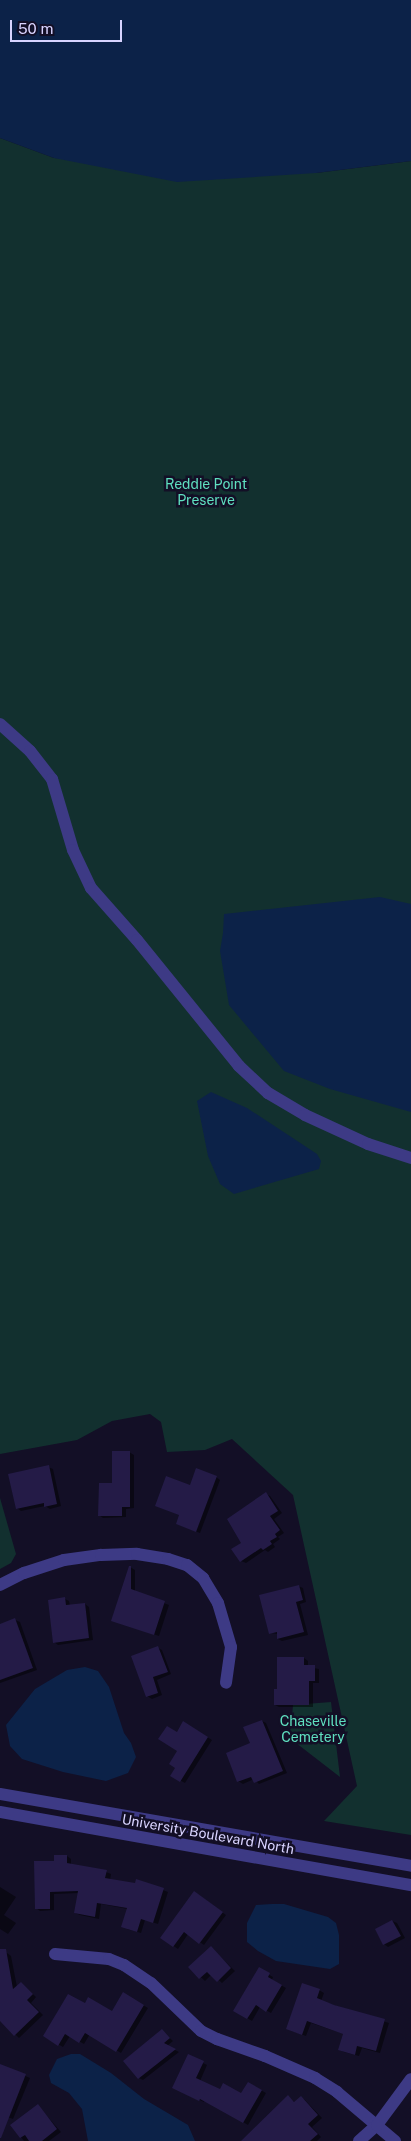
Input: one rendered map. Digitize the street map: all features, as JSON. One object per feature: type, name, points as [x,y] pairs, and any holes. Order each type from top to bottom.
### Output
[{"type":"street","points":[[0,724],[30,751],[52,779],[76,856],[91,888],[137,940],[239,1066],[268,1093],[305,1115],[368,1144],[411,1158]]},
{"type":"street","points":[[0,1585],[24,1573],[64,1560],[101,1555],[137,1554],[168,1559],[187,1565],[203,1578],[218,1604],[231,1647],[226,1683]]},
{"type":"street","name":"University Boulevard North","points":[[0,1794],[411,1866]]},
{"type":"street","name":"University Boulevard North","points":[[0,1812],[411,1885]]},
{"type":"street","points":[[55,1954],[109,1959],[124,1965],[151,1982],[201,2031],[314,2078],[337,2092],[395,2141]]},
{"type":"street","points":[[359,2141],[376,2125],[411,2079]]},
{"type":"green space","name":"Reddie Point Preserve","points":[[0,138],[54,158],[316,173],[411,161],[411,1835],[324,1821],[357,1786],[293,1495],[232,1439],[205,1450],[167,1452],[161,1422],[150,1414],[112,1421],[77,1440],[0,1454]]},
{"type":"green space","points":[[0,1498],[16,1554],[11,1563],[0,1569]]},
{"type":"green space","name":"Chaseville Cemetery","points":[[331,1702],[340,1777],[287,1736],[291,1728],[293,1705]]},
{"type":"water","points":[[0,0],[411,0],[411,161],[316,173],[177,182],[54,158],[0,138]]},
{"type":"water","points":[[380,897],[411,904],[411,1112],[330,1089],[284,1071],[229,1005],[220,951],[224,914]]},
{"type":"water","points":[[211,1092],[247,1108],[317,1154],[321,1161],[319,1169],[234,1194],[220,1184],[208,1156],[197,1101]]},
{"type":"water","points":[[85,1667],[98,1671],[109,1687],[124,1733],[131,1743],[136,1757],[128,1773],[106,1781],[63,1772],[22,1759],[10,1746],[6,1725],[35,1689],[67,1670]]},
{"type":"water","points":[[284,1904],[328,1917],[336,1923],[339,1935],[339,1964],[330,1969],[276,1961],[247,1942],[247,1923],[256,1905]]},
{"type":"water","points":[[71,2054],[80,2054],[111,2073],[144,2099],[188,2125],[195,2141],[88,2141],[82,2109],[69,2093],[51,2083],[49,2075],[57,2059]]},
{"type":"building","points":[[112,1451],[130,1451],[130,1507],[122,1507],[122,1516],[98,1516],[99,1483],[112,1483]]},
{"type":"building","points":[[49,1465],[57,1504],[44,1507],[44,1503],[16,1509],[8,1474]]},
{"type":"building","points":[[196,1468],[217,1476],[196,1532],[176,1524],[179,1515],[155,1506],[166,1476],[190,1485]]},
{"type":"building","points":[[266,1492],[278,1511],[270,1516],[280,1530],[275,1534],[277,1537],[270,1541],[272,1544],[263,1550],[261,1548],[240,1562],[231,1549],[241,1543],[227,1519]]},
{"type":"building","points":[[129,1566],[131,1566],[131,1589],[165,1601],[154,1635],[111,1621]]},
{"type":"building","points":[[299,1585],[303,1600],[296,1602],[304,1632],[277,1639],[277,1632],[269,1634],[259,1595]]},
{"type":"building","points":[[65,1597],[66,1605],[85,1603],[89,1638],[53,1643],[48,1600]]},
{"type":"building","points":[[15,1618],[33,1668],[0,1680],[0,1624]]},
{"type":"building","points":[[158,1646],[168,1672],[153,1677],[158,1693],[146,1697],[131,1656]]},
{"type":"building","points":[[277,1657],[304,1657],[304,1665],[315,1665],[315,1681],[309,1681],[309,1705],[274,1705],[274,1689],[277,1689]]},
{"type":"building","points":[[262,1720],[283,1771],[254,1783],[251,1777],[237,1782],[226,1753],[250,1743],[243,1727]]},
{"type":"building","points":[[183,1721],[208,1737],[180,1782],[170,1776],[175,1768],[169,1764],[177,1751],[158,1739],[167,1726],[177,1732]]},
{"type":"building","points":[[54,1855],[67,1855],[67,1863],[107,1870],[105,1878],[135,1883],[136,1879],[164,1888],[153,1923],[141,1919],[137,1932],[121,1927],[127,1908],[97,1903],[95,1917],[74,1913],[78,1891],[50,1892],[50,1909],[35,1909],[34,1861],[54,1861]]},
{"type":"building","points":[[194,1891],[223,1912],[199,1944],[184,1932],[173,1947],[160,1938]]},
{"type":"building","points":[[392,1920],[401,1936],[383,1945],[375,1929]]},
{"type":"building","points":[[211,1946],[231,1968],[217,1982],[207,1972],[199,1979],[188,1967]]},
{"type":"building","points":[[0,1949],[6,1949],[13,1989],[21,1982],[33,1994],[27,2000],[39,2012],[14,2036],[0,2021]]},
{"type":"building","points":[[259,1967],[270,1973],[268,1977],[282,1985],[266,2012],[256,2005],[247,2019],[233,2011]]},
{"type":"building","points":[[302,1983],[320,1989],[317,1998],[334,2005],[385,2019],[376,2051],[357,2046],[355,2055],[338,2050],[343,2034],[307,2021],[302,2035],[286,2029]]},
{"type":"building","points":[[123,1992],[144,2005],[116,2052],[85,2033],[79,2043],[65,2034],[58,2046],[43,2036],[68,1994],[85,2003],[88,1997],[112,2011]]},
{"type":"building","points":[[162,2029],[170,2038],[164,2043],[176,2049],[138,2079],[123,2061]]},
{"type":"building","points":[[188,2054],[204,2061],[196,2078],[220,2089],[223,2083],[241,2093],[248,2082],[262,2090],[243,2123],[200,2099],[199,2101],[172,2088]]},
{"type":"building","points":[[0,2064],[26,2074],[1,2138],[0,2138]]},
{"type":"building","points":[[288,2095],[294,2102],[301,2096],[318,2115],[308,2124],[318,2134],[310,2141],[241,2141]]},
{"type":"building","points":[[38,2104],[57,2129],[42,2141],[29,2141],[25,2135],[20,2138],[10,2125]]}]
